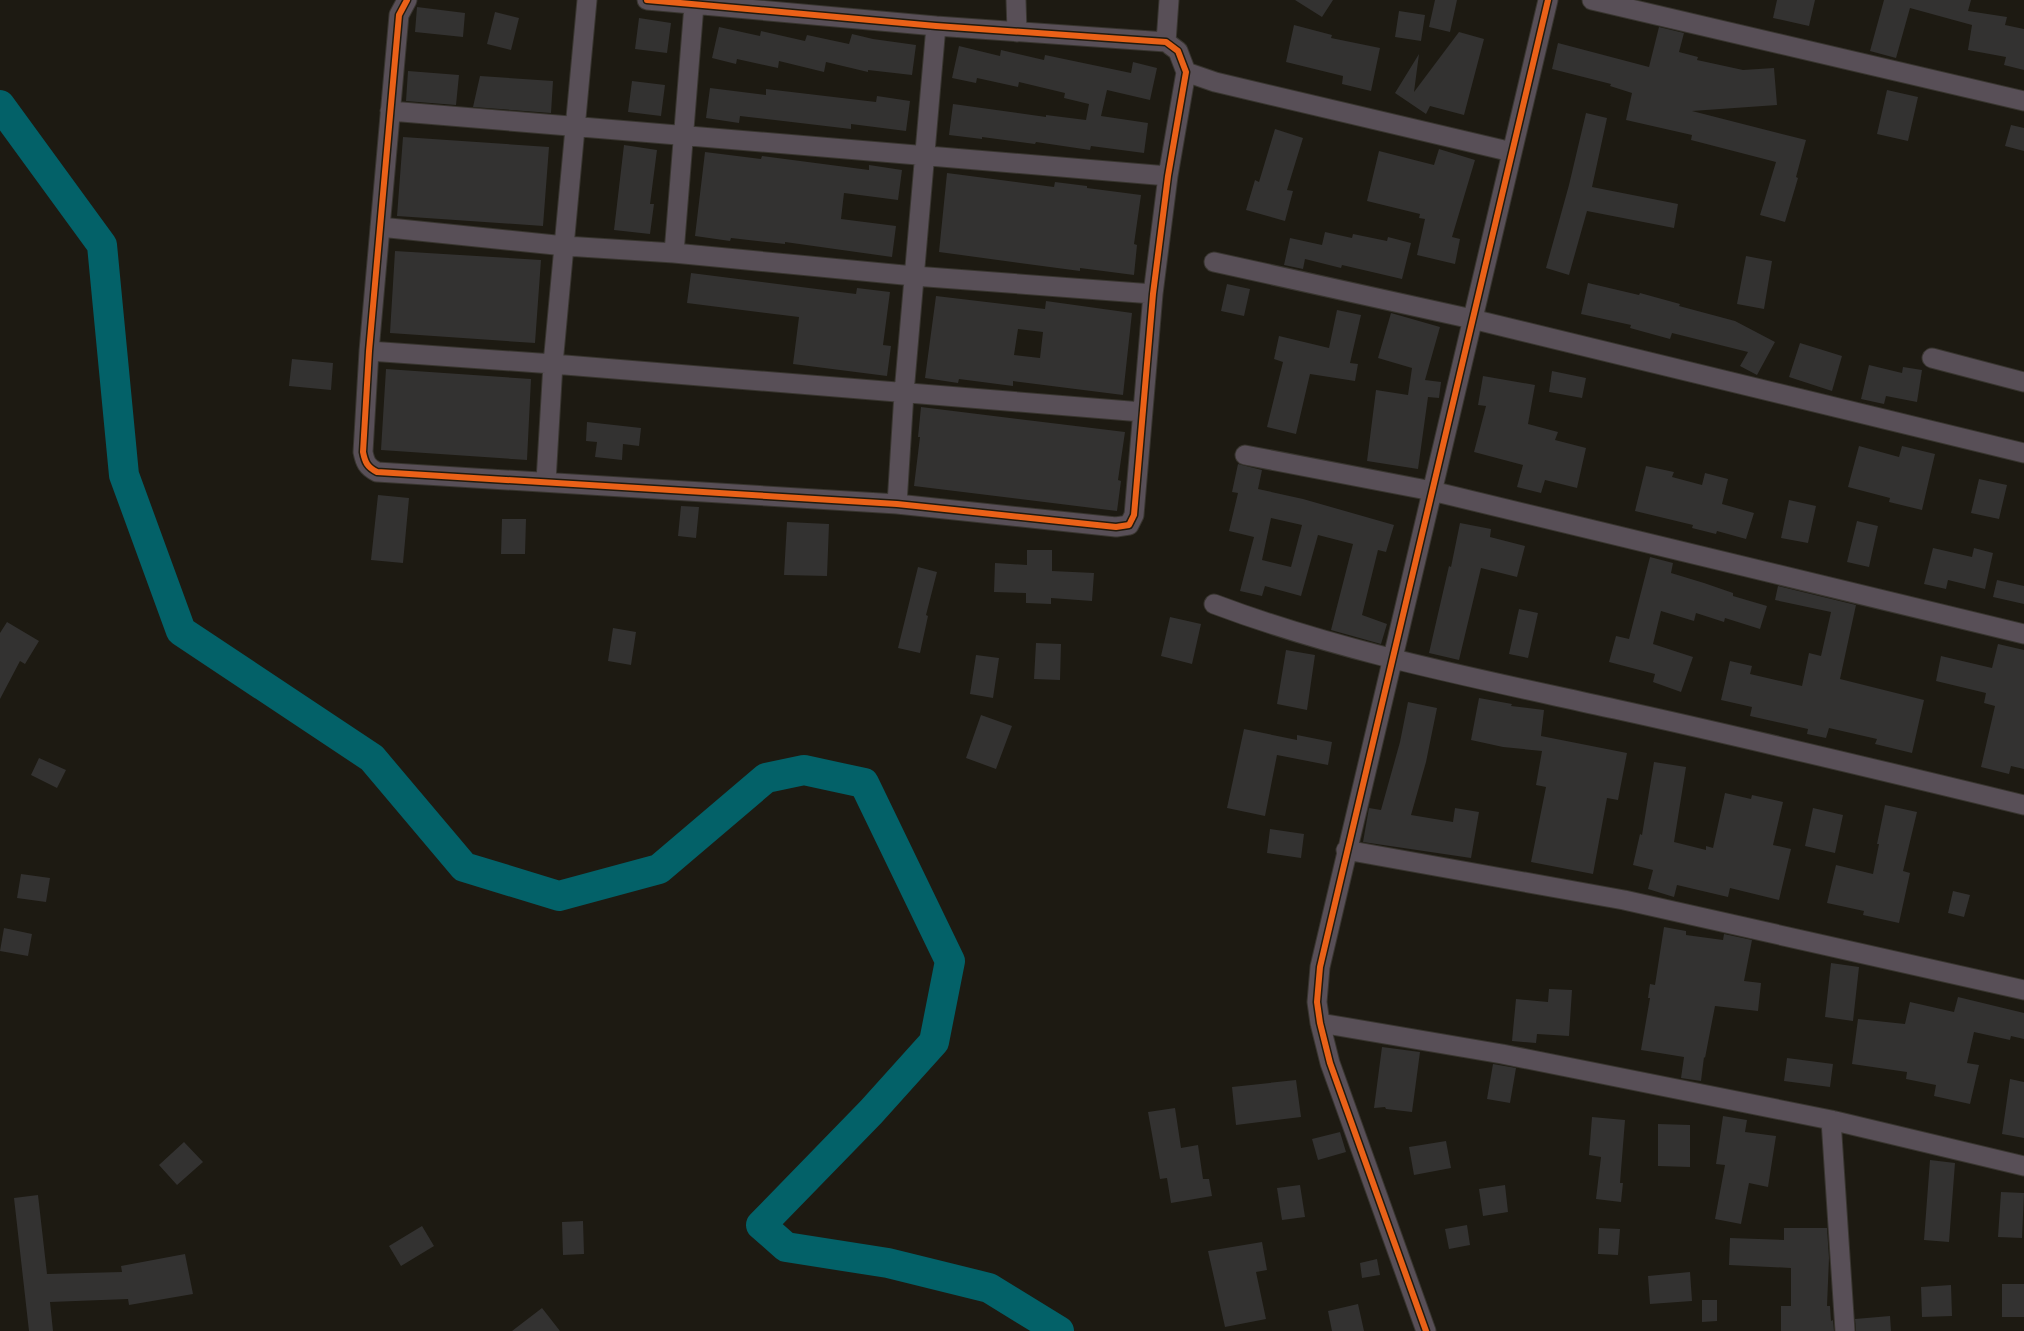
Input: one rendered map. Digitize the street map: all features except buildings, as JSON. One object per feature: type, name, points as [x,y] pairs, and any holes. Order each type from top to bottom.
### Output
[{"type":"street","points":[[407,0],[399,15],[369,351],[363,452],[370,469],[377,472],[897,504],[1123,527],[1132,521],[1154,294],[1168,176],[1186,72],[1178,51],[1166,42],[936,26],[647,0]]},
{"type":"street","points":[[546,481],[553,364],[587,0]]},
{"type":"street","points":[[1016,0],[1017,32]]},
{"type":"street","points":[[1166,42],[1170,0]]},
{"type":"street","points":[[1426,1331],[1330,1063],[1317,1002],[1320,967],[1346,850],[1393,660],[1548,0]]},
{"type":"street","points":[[1592,0],[2024,101]]},
{"type":"street","points":[[674,253],[694,5]]},
{"type":"street","points":[[897,504],[904,393],[936,26]]},
{"type":"street","points":[[1186,72],[1214,82],[1512,152]]},
{"type":"street","points":[[390,111],[1168,176]]},
{"type":"street","points":[[380,227],[564,246],[674,253],[914,276],[1154,294]]},
{"type":"street","points":[[1214,262],[1472,319],[2024,453]]},
{"type":"street","points":[[369,351],[553,364],[1142,412]]},
{"type":"street","points":[[1932,358],[2024,382]]},
{"type":"street","points":[[1244,455],[1432,491],[2024,634]]},
{"type":"street","points":[[1214,604],[1296,633],[1393,660],[1747,738],[2024,805]]},
{"type":"street","points":[[1346,850],[1624,900],[2024,990]]},
{"type":"street","points":[[1320,1023],[1502,1054],[1831,1120],[2024,1166]]},
{"type":"street","points":[[1831,1120],[1845,1331]]},
{"type":"waterway","points":[[0,105],[102,245],[124,475],[181,631],[372,758],[464,867],[559,896],[659,869],[766,778],[804,770],[864,783],[950,961],[934,1042],[871,1112],[761,1225],[786,1247],[888,1263],[989,1288],[1059,1331]]},
{"type":"cycle path","points":[[407,0],[399,15],[369,351],[363,452],[371,468],[377,472],[897,504],[1116,527],[1129,525],[1134,515],[1153,294],[1168,176],[1186,72],[1178,51],[1166,42],[936,26],[647,0]]},
{"type":"cycle path","points":[[1426,1331],[1330,1063],[1317,1002],[1320,967],[1548,0]]}]
